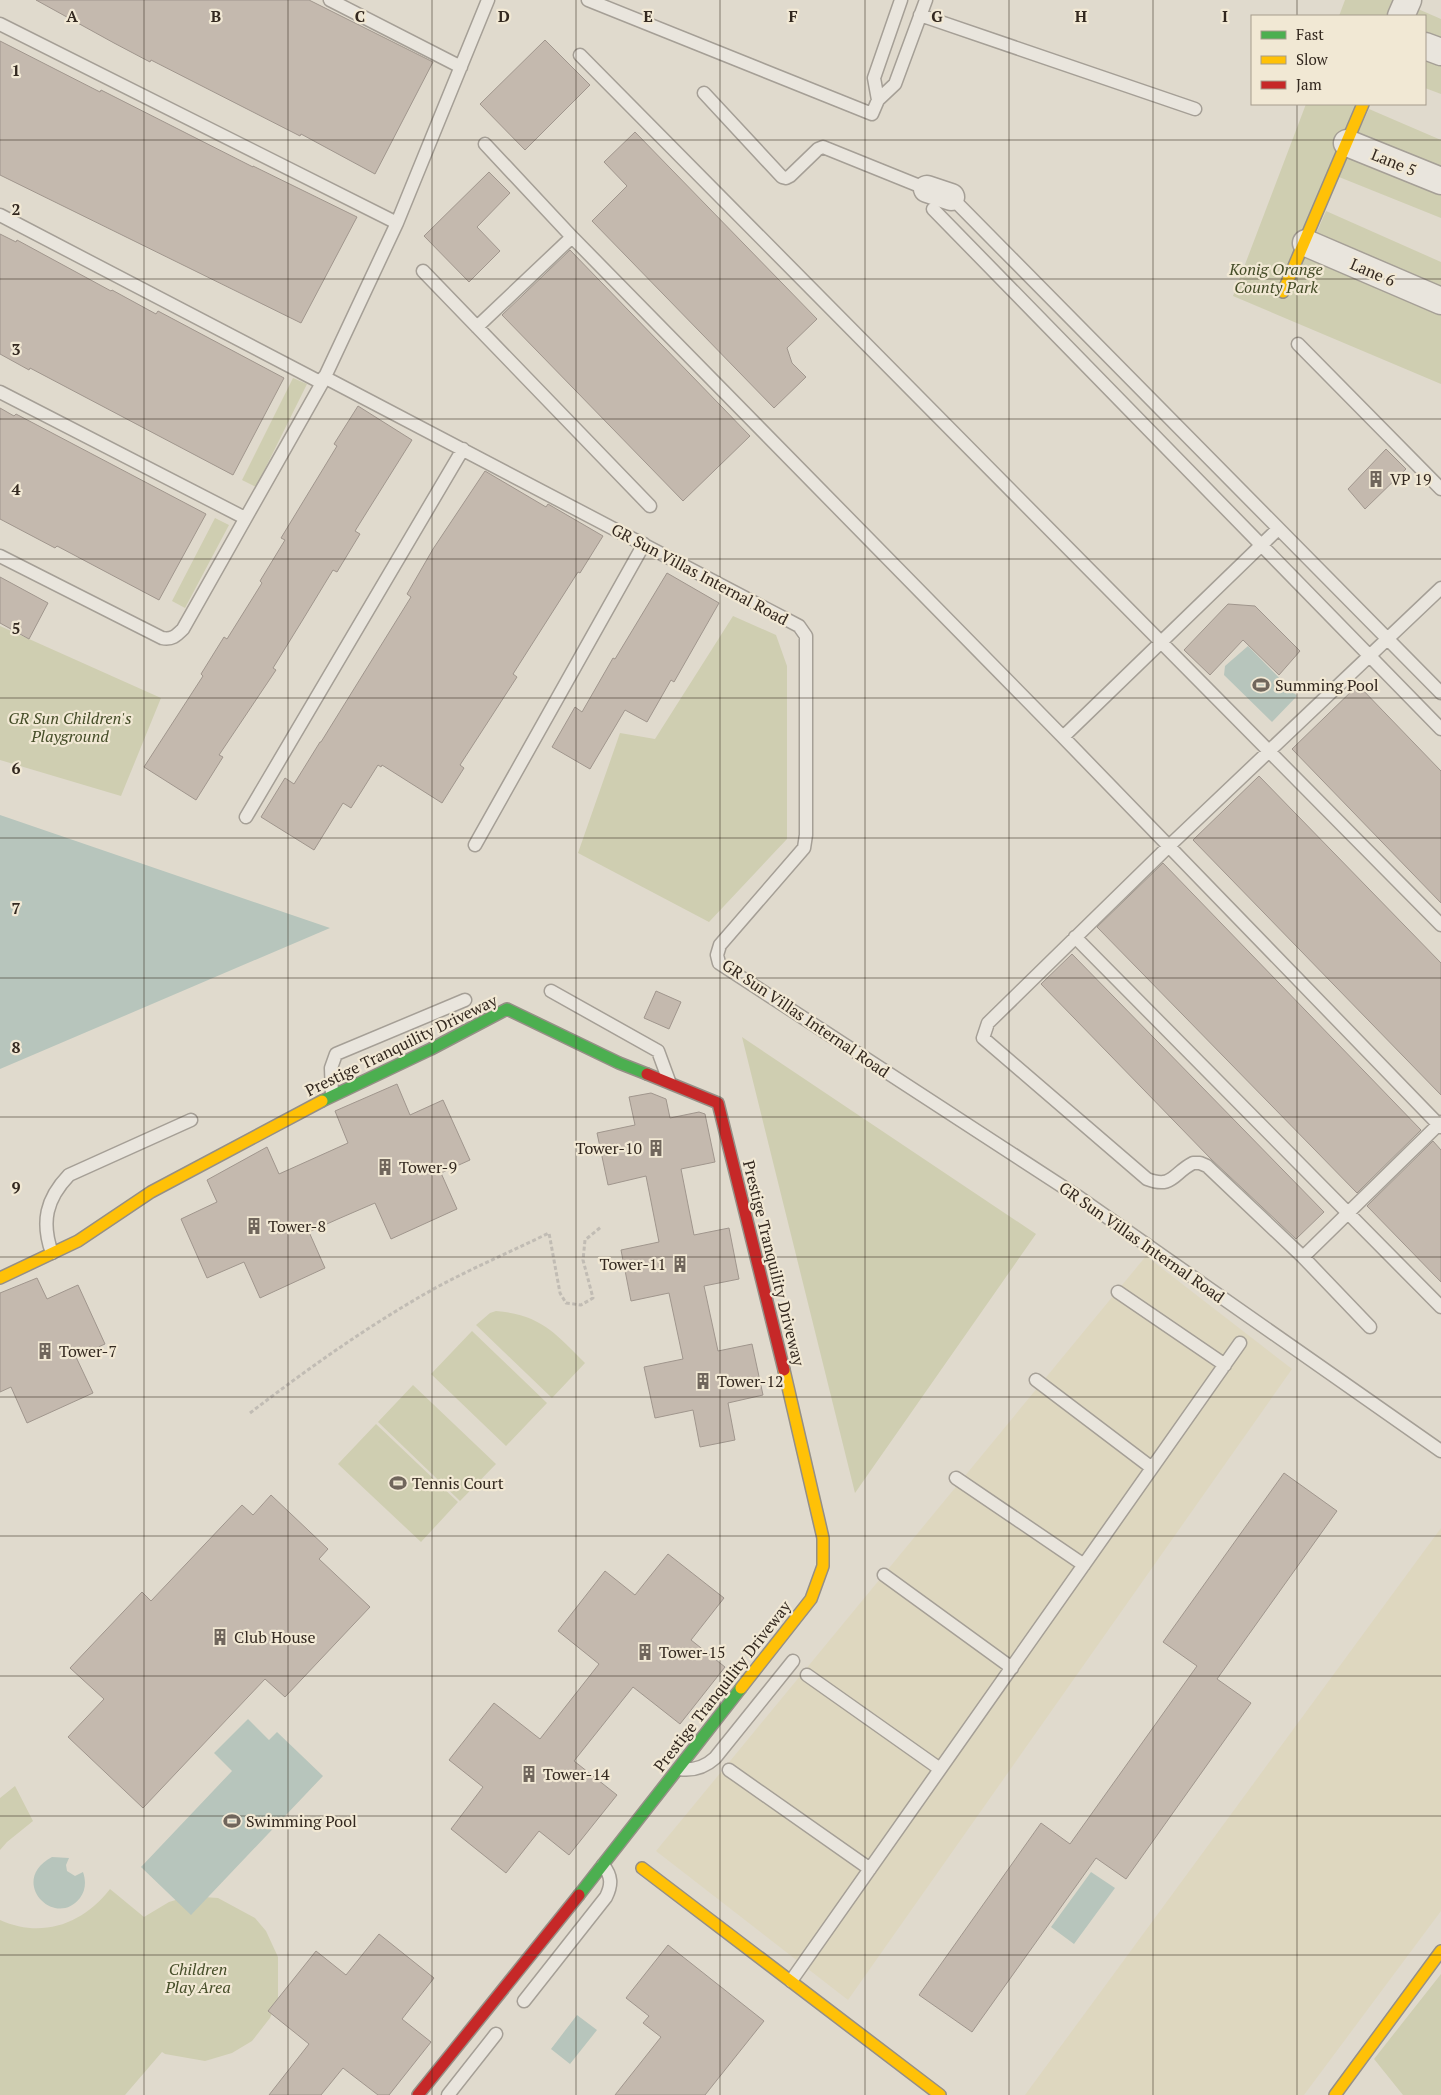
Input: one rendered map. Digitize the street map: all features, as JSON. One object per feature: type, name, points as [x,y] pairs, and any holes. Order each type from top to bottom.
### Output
[{"type":"street","points":[[1401,15],[1408,0]]},
{"type":"street","points":[[1426,46],[1441,52]]},
{"type":"street","points":[[1283,292],[1306,243],[1363,105]]},
{"type":"street","name":"Lane 5","points":[[1347,142],[1441,181]]},
{"type":"street","name":"Lane 6","points":[[1306,243],[1441,302]]},
{"type":"street","name":"Prestige Tranquility Driveway","points":[[0,1278],[78,1241],[151,1192],[332,1095],[431,1049],[507,1009],[619,1063],[718,1103],[802,1441],[823,1538],[823,1566],[811,1599],[604,1866],[418,2095]]},
{"type":"street","points":[[642,1868],[940,2095]]},
{"type":"street","points":[[1334,2095],[1441,1951]]},
{"type":"lane","points":[[330,0],[461,66]]},
{"type":"lane","points":[[0,556],[162,638],[176,637],[183,629],[323,380],[397,223],[488,0]]},
{"type":"lane","points":[[588,0],[872,114],[878,100],[895,84],[926,0]]},
{"type":"lane","points":[[878,100],[874,78],[901,0]]},
{"type":"lane","points":[[920,15],[1195,109]]},
{"type":"lane","points":[[0,24],[397,223]]},
{"type":"lane","points":[[580,55],[1441,925]]},
{"type":"lane","points":[[704,93],[782,177],[790,176],[818,149],[823,147],[937,198],[1079,326],[1441,692]]},
{"type":"lane","points":[[485,144],[572,237],[1063,737],[1440,1125],[1303,1257]]},
{"type":"lane","points":[[937,198],[1063,343],[1441,729]]},
{"type":"lane","name":"GR Sun Villas Internal Road","points":[[0,216],[463,449],[799,626],[806,636],[806,835],[804,848],[720,945],[717,955],[719,964],[1077,1196],[1441,1450]]},
{"type":"lane","points":[[477,327],[572,237]]},
{"type":"lane","points":[[423,272],[650,506]]},
{"type":"lane","points":[[1063,343],[1079,326]]},
{"type":"lane","points":[[1298,344],[1441,489]]},
{"type":"lane","points":[[0,392],[245,518]]},
{"type":"lane","points":[[246,817],[463,449]]},
{"type":"lane","points":[[1063,737],[1278,529]]},
{"type":"lane","points":[[475,845],[644,544]]},
{"type":"lane","points":[[1370,1327],[1303,1257],[1207,1166],[1193,1163],[1172,1181],[1156,1183],[1147,1179],[986,1042],[984,1038],[988,1023],[1075,936],[1441,588]]},
{"type":"lane","points":[[1075,936],[1441,1308]]},
{"type":"lane","points":[[551,991],[658,1051],[669,1082]]},
{"type":"lane","points":[[332,1095],[331,1068],[336,1054],[465,1000]]},
{"type":"lane","points":[[52,1253],[46,1228],[47,1214],[51,1199],[58,1186],[69,1175],[191,1120]]},
{"type":"lane","points":[[1118,1292],[1225,1365]]},
{"type":"lane","points":[[791,1981],[1240,1343]]},
{"type":"lane","points":[[1036,1380],[1152,1468]]},
{"type":"lane","points":[[956,1478],[1084,1566]]},
{"type":"lane","points":[[884,1575],[1012,1668]]},
{"type":"lane","points":[[679,1768],[687,1770],[702,1768],[716,1758],[792,1661]]},
{"type":"lane","points":[[807,1675],[940,1769]]},
{"type":"lane","points":[[730,1770],[870,1869]]},
{"type":"lane","points":[[524,2001],[606,1896],[611,1881],[609,1872],[604,1866]]},
{"type":"lane","points":[[448,2095],[496,2034]]},
{"type":"path","points":[[250,1413],[294,1379],[388,1316],[440,1286],[549,1233],[560,1293],[566,1303],[581,1304],[593,1298],[583,1260],[585,1240],[601,1227]]},
{"type":"shaded area","name":"Summing Pool","points":[[1248,646],[1297,696],[1272,722],[1224,675],[1225,666]]},
{"type":"shaded area","points":[[0,815],[330,928],[0,1069]]},
{"type":"shaded area","points":[[1146,1256],[1292,1369],[848,2000],[656,1851]]},
{"type":"shaded area","points":[[1441,1528],[1441,1911],[1304,2095],[1025,2095]]},
{"type":"shaded area","name":"Swimming Pool","points":[[248,1719],[269,1740],[277,1732],[323,1776],[191,1915],[141,1867],[232,1771],[214,1753]]},
{"type":"shaded area","points":[[52,1857],[69,1858],[66,1865],[67,1871],[75,1876],[83,1872],[85,1882],[83,1892],[80,1898],[70,1906],[59,1908],[48,1905],[34,1889],[34,1878],[39,1867]]},
{"type":"shaded area","points":[[1091,1872],[1115,1888],[1074,1944],[1051,1927]]},
{"type":"shaded area","points":[[577,2015],[597,2030],[570,2064],[551,2049]]},
{"type":"green space","points":[[1345,0],[1407,0],[1400,15],[1339,15]]},
{"type":"green space","points":[[1418,9],[1441,19],[1441,44],[1426,37],[1426,15],[1415,15]]},
{"type":"green space","points":[[1426,57],[1441,63],[1441,94],[1426,88]]},
{"type":"green space","name":"Konig Orange County Park","points":[[1306,105],[1360,105],[1295,251],[1441,314],[1441,384],[1233,296]]},
{"type":"green space","points":[[1369,109],[1441,140],[1441,180],[1352,145]]},
{"type":"green space","points":[[1348,151],[1441,189],[1441,218],[1339,177]]},
{"type":"green space","points":[[1326,211],[1441,262],[1441,299],[1311,245]]},
{"type":"green space","points":[[293,378],[307,384],[256,487],[242,480]]},
{"type":"green space","points":[[215,518],[229,525],[185,608],[172,601]]},
{"type":"green space","points":[[733,616],[776,635],[787,666],[787,839],[709,922],[578,853],[620,733],[655,739]]},
{"type":"green space","name":"GR Sun Children's Playground","points":[[0,626],[161,698],[121,796],[0,760]]},
{"type":"green space","points":[[742,1037],[1036,1234],[855,1493]]},
{"type":"green space","points":[[496,1311],[512,1313],[536,1321],[556,1334],[585,1363],[552,1398],[476,1325],[490,1313]]},
{"type":"green space","points":[[472,1331],[547,1403],[506,1446],[431,1374]]},
{"type":"green space","points":[[413,1385],[496,1464],[460,1501],[378,1422]]},
{"type":"green space","name":"Tennis Court","points":[[376,1424],[458,1502],[421,1542],[338,1464]]},
{"type":"green space","points":[[15,1786],[33,1821],[0,1850],[0,1798]]},
{"type":"green space","name":"Children Play Area","points":[[110,1889],[144,1917],[169,1902],[189,1896],[218,1898],[255,1918],[266,1931],[278,1957],[278,1999],[270,2018],[252,2041],[232,2053],[205,2061],[162,2052],[125,2095],[0,2095],[0,1920],[16,1926],[31,1928],[61,1925],[87,1911]]},
{"type":"green space","points":[[1441,1974],[1441,2095],[1403,2095],[1374,2059]]},
{"type":"building","points":[[36,0],[309,0],[433,62],[375,174],[301,134],[300,136],[151,60],[150,62]]},
{"type":"building","points":[[545,40],[590,85],[525,150],[480,104]]},
{"type":"building","points":[[0,41],[100,92],[101,90],[357,217],[301,323],[0,175]]},
{"type":"building","points":[[635,132],[817,319],[787,348],[792,363],[806,377],[774,408],[592,221],[627,186],[604,162]]},
{"type":"building","points":[[489,172],[510,193],[477,227],[500,251],[469,282],[424,236]]},
{"type":"building","points":[[0,234],[16,242],[17,240],[156,314],[158,311],[284,378],[233,475],[0,354]]},
{"type":"building","points":[[570,250],[750,436],[683,501],[502,315]]},
{"type":"building","points":[[358,406],[412,440],[355,531],[360,534],[337,572],[333,570],[273,668],[276,670],[219,755],[223,757],[196,800],[144,767],[203,676],[201,674],[224,637],[227,639],[262,583],[260,581],[285,540],[281,538],[337,446],[334,444]]},
{"type":"building","points":[[0,408],[14,416],[16,414],[206,514],[159,600],[57,546],[55,548],[0,519]]},
{"type":"building","name":"VP 19","points":[[1386,449],[1406,469],[1365,509],[1348,489]]},
{"type":"building","points":[[485,471],[546,507],[548,504],[603,536],[513,674],[517,677],[460,765],[464,768],[442,803],[382,765],[381,767],[378,765],[351,808],[343,803],[314,850],[261,817],[285,778],[294,784],[411,597],[407,594],[433,549]]},
{"type":"building","points":[[667,573],[719,603],[674,682],[671,680],[647,722],[625,710],[590,769],[552,747],[575,707],[582,712],[613,658],[615,659]]},
{"type":"building","points":[[0,577],[48,603],[29,639],[0,623]]},
{"type":"building","points":[[1228,604],[1255,606],[1300,651],[1279,675],[1243,640],[1210,675],[1184,650]]},
{"type":"building","points":[[1358,685],[1441,771],[1441,903],[1292,749]]},
{"type":"building","points":[[1259,776],[1441,963],[1441,1095],[1193,840]]},
{"type":"building","points":[[1163,863],[1421,1130],[1357,1193],[1097,927]]},
{"type":"building","points":[[1072,954],[1324,1212],[1296,1239],[1211,1159],[1041,984]]},
{"type":"building","points":[[656,991],[681,1002],[669,1029],[644,1018]]},
{"type":"building","points":[[397,1084],[410,1115],[443,1100],[470,1160],[441,1173],[457,1209],[391,1239],[375,1203],[309,1232],[325,1268],[260,1298],[244,1262],[207,1278],[181,1219],[217,1202],[207,1180],[267,1147],[279,1174],[348,1143],[335,1111]]},
{"type":"building","points":[[651,1093],[666,1099],[670,1118],[699,1112],[705,1114],[715,1162],[681,1169],[694,1235],[729,1228],[739,1279],[704,1286],[718,1351],[752,1344],[763,1395],[728,1403],[735,1440],[700,1447],[693,1410],[655,1418],[644,1367],[683,1359],[669,1293],[631,1301],[621,1250],[659,1242],[646,1176],[608,1185],[597,1133],[635,1125],[629,1097]]},
{"type":"building","points":[[1433,1141],[1441,1150],[1441,1282],[1367,1206]]},
{"type":"building","name":"Tower-7","points":[[37,1278],[47,1299],[78,1285],[105,1344],[76,1357],[93,1393],[27,1423],[11,1387],[0,1392],[0,1293]]},
{"type":"building","points":[[1284,1473],[1337,1511],[1217,1679],[1251,1703],[1126,1879],[1096,1858],[972,2032],[919,1995],[1041,1823],[1070,1844],[1197,1666],[1163,1642]]},
{"type":"building","name":"Club House","points":[[271,1495],[328,1549],[319,1559],[370,1607],[285,1697],[265,1679],[143,1808],[68,1737],[104,1699],[70,1668],[142,1592],[151,1601],[242,1505],[253,1515]]},
{"type":"building","points":[[668,1554],[724,1598],[691,1640],[725,1667],[680,1724],[633,1687],[574,1761],[617,1795],[569,1855],[539,1831],[506,1873],[451,1829],[483,1787],[449,1760],[494,1703],[540,1739],[599,1664],[558,1631],[605,1571],[635,1595]]},
{"type":"building","points":[[379,1934],[434,1978],[402,2019],[431,2042],[389,2095],[378,2095],[343,2068],[321,2095],[269,2095],[309,2044],[268,2011],[316,1951],[346,1975]]},
{"type":"building","points":[[668,1945],[764,2021],[705,2095],[615,2095],[661,2037],[643,2023],[649,2016],[626,1998]]},
{"type":"traffic: fast","points":[[322,1101],[431,1049],[507,1009],[619,1063],[647,1074]]},
{"type":"traffic: fast","points":[[579,1895],[741,1688]]},
{"type":"traffic: slow","points":[[1283,292],[1363,105]]},
{"type":"traffic: slow","points":[[0,1278],[78,1241],[151,1192],[322,1101]]},
{"type":"traffic: slow","points":[[741,1688],[811,1599],[823,1566],[823,1538],[784,1370]]},
{"type":"traffic: slow","points":[[642,1868],[940,2095]]},
{"type":"traffic: slow","points":[[1335,2095],[1441,1951]]},
{"type":"traffic: jam","points":[[647,1074],[718,1103],[784,1370]]},
{"type":"traffic: jam","points":[[418,2095],[579,1895]]},
{"type":"place","name":"VP 19","points":[[1376,479]]},
{"type":"place","name":"Summing Pool","points":[[1261,685]]},
{"type":"place","name":"Tower-10","points":[[656,1148]]},
{"type":"place","name":"Tower-9","points":[[385,1167]]},
{"type":"place","name":"Tower-8","points":[[254,1226]]},
{"type":"place","name":"Tower-11","points":[[680,1264]]},
{"type":"place","name":"Tower-7","points":[[45,1351]]},
{"type":"place","name":"Tower-12","points":[[703,1381]]},
{"type":"place","name":"Tennis Court","points":[[398,1483]]},
{"type":"place","name":"Club House","points":[[220,1637]]},
{"type":"place","name":"Tower-15","points":[[645,1652]]},
{"type":"place","name":"Tower-14","points":[[529,1774]]},
{"type":"place","name":"Swimming Pool","points":[[232,1821]]}]
